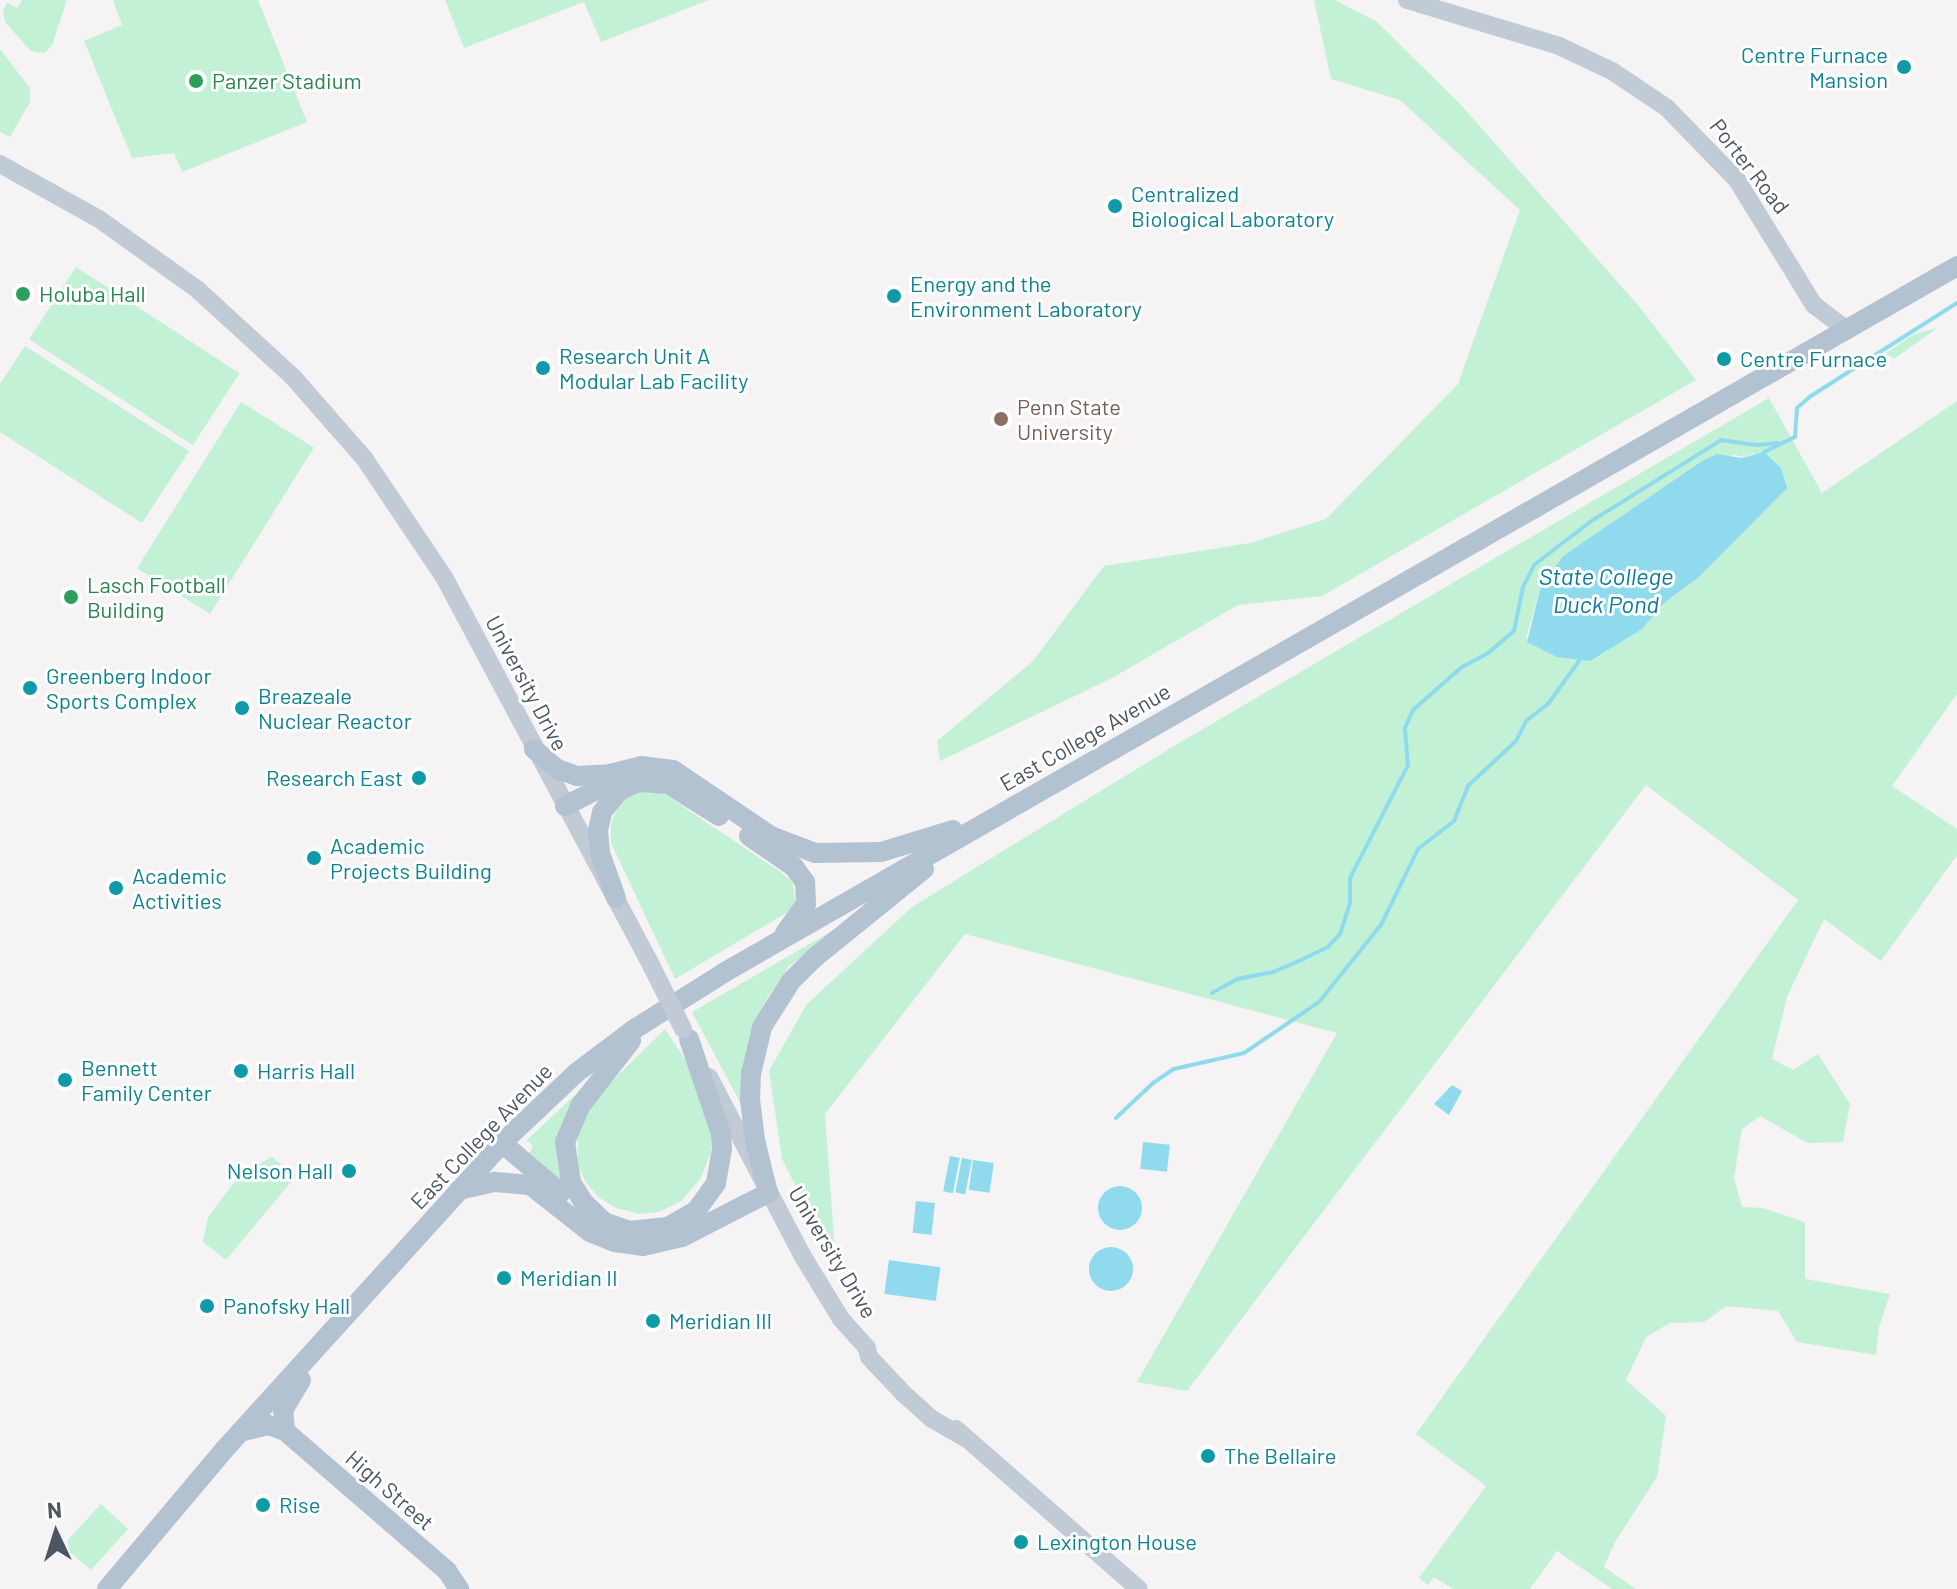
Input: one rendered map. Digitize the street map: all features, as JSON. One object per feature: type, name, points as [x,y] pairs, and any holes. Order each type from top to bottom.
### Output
[{"type":"main road","name":"Porter Road","points":[[1407,0],[1559,46],[1612,71],[1667,108],[1737,180],[1814,305],[1846,329]]},
{"type":"main road","name":"University Drive","points":[[0,164],[99,219],[164,264],[244,330],[315,400],[364,458],[436,565],[616,898],[768,1193],[826,1296],[867,1348],[869,1357],[904,1394],[932,1419],[963,1437],[1139,1589]]},
{"type":"main road","name":"East College Avenue","points":[[107,1589],[240,1432],[502,1143],[576,1073],[657,1014],[1846,329],[1872,318],[1957,266]]},
{"type":"main road","points":[[534,749],[557,769],[577,776],[652,766],[673,770],[771,836],[815,853],[860,854],[892,850],[1005,811]]},
{"type":"main road","points":[[565,806],[617,780],[630,769]]},
{"type":"main road","points":[[616,898],[600,853],[598,830],[602,812],[610,798],[631,785],[648,781],[668,784],[784,860],[803,877],[806,904],[776,943]]},
{"type":"main road","points":[[459,1190],[495,1182],[530,1185],[590,1232],[615,1242],[643,1246],[682,1237],[768,1193],[755,1140],[750,1101],[755,1051],[775,1002],[813,959],[976,828]]},
{"type":"main road","points":[[608,1225],[584,1203],[571,1182],[565,1159],[568,1130],[600,1079],[657,1014]]},
{"type":"main road","points":[[502,1143],[581,1211],[608,1225],[640,1232],[668,1227],[696,1211],[716,1183],[722,1149],[721,1134],[686,1034]]},
{"type":"main road","name":"East College Avenue","points":[[285,1431],[283,1410],[308,1371],[313,1351]]},
{"type":"main road","points":[[240,1432],[268,1425],[285,1431]]},
{"type":"main road","name":"High Street","points":[[285,1431],[447,1571],[459,1589]]},
{"type":"green space","points":[[22,0],[67,0],[52,45],[45,53],[31,51],[5,22],[3,12],[7,2],[17,8]]},
{"type":"green space","name":"Panzer Stadium","points":[[113,0],[258,0],[307,122],[182,172],[174,153],[132,158],[84,41],[122,25]]},
{"type":"green space","points":[[445,0],[709,0],[601,42],[584,2],[464,48]]},
{"type":"green space","points":[[1314,0],[1335,0],[1377,22],[1461,105],[1638,305],[1696,380],[1322,596],[1238,605],[1112,678],[940,761],[937,741],[1033,661],[1104,566],[1250,543],[1326,519],[1458,384],[1520,210],[1400,100],[1331,79]]},
{"type":"green space","points":[[0,49],[30,88],[30,102],[10,137],[0,132]]},
{"type":"green space","points":[[76,267],[240,373],[193,445],[29,339]]},
{"type":"green space","points":[[1937,328],[1894,359],[1886,353],[1914,334]]},
{"type":"green space","points":[[25,346],[189,451],[142,523],[0,432],[0,384]]},
{"type":"green space","points":[[1769,398],[1822,493],[1957,401],[1957,694],[1892,786],[1957,829],[1957,855],[1881,961],[1824,919],[1787,997],[1772,1059],[1793,1070],[1818,1054],[1850,1104],[1843,1142],[1808,1143],[1760,1116],[1742,1129],[1734,1178],[1742,1207],[1763,1208],[1805,1222],[1805,1279],[1890,1294],[1879,1327],[1876,1355],[1797,1342],[1778,1311],[1726,1306],[1704,1322],[1670,1323],[1646,1337],[1626,1380],[1666,1416],[1657,1477],[1615,1542],[1604,1567],[1636,1589],[1612,1589],[1557,1551],[1530,1589],[1453,1589],[1434,1577],[1428,1585],[1419,1578],[1486,1486],[1416,1434],[1798,900],[1646,785],[1187,1391],[1137,1382],[1337,1033],[965,934],[825,1114],[836,1266],[782,1159],[769,1071],[806,1005],[912,907],[1174,746]],"holes":[[[1754,453],[1731,542],[1699,577],[1665,602],[1642,629],[1526,638],[1541,586],[1563,556],[1702,461],[1734,455],[1745,457]]]},
{"type":"green space","points":[[241,402],[314,448],[210,614],[137,568]]},
{"type":"green space","points":[[639,792],[663,793],[779,871],[792,881],[796,903],[788,912],[675,979],[611,843],[611,823],[617,810],[626,798]]},
{"type":"green space","points":[[844,924],[789,966],[766,1000],[750,1034],[742,1074],[742,1106],[692,1012]]},
{"type":"green space","points":[[665,1029],[692,1070],[711,1123],[711,1152],[701,1178],[681,1201],[659,1212],[640,1214],[616,1208],[598,1197],[586,1182],[578,1166],[578,1132],[585,1112],[599,1094]]},
{"type":"green space","points":[[591,1080],[575,1103],[568,1187],[528,1156],[533,1146],[527,1140]]},
{"type":"green space","points":[[272,1157],[296,1176],[226,1260],[203,1242],[208,1217],[239,1176]]},
{"type":"green space","points":[[101,1504],[128,1529],[91,1570],[70,1552],[67,1541]]},
{"type":"water","name":"State College Duck Pond","points":[[1764,452],[1781,468],[1787,488],[1699,577],[1665,602],[1642,629],[1590,661],[1557,657],[1527,642],[1541,586],[1563,556],[1702,461],[1717,454],[1742,458]]},
{"type":"water","points":[[1452,1085],[1462,1091],[1449,1115],[1434,1104]]},
{"type":"water","points":[[1143,1142],[1170,1145],[1167,1172],[1140,1169]]},
{"type":"water","points":[[950,1156],[960,1158],[953,1193],[943,1191]]},
{"type":"water","points":[[962,1158],[972,1160],[965,1194],[955,1192]]},
{"type":"water","points":[[973,1160],[994,1163],[990,1193],[969,1190]]},
{"type":"water","points":[[1120,1186],[1135,1193],[1142,1208],[1135,1223],[1120,1230],[1105,1223],[1098,1208],[1105,1193]]},
{"type":"water","points":[[916,1201],[935,1203],[932,1235],[913,1233]]},
{"type":"water","points":[[1111,1247],[1126,1254],[1133,1269],[1126,1284],[1111,1291],[1096,1284],[1089,1269],[1096,1254]]},
{"type":"water","points":[[889,1260],[940,1267],[936,1301],[884,1294]]},
{"type":"waterway","points":[[1764,452],[1795,437],[1797,408],[1811,396],[1957,303]]},
{"type":"waterway","points":[[1212,993],[1237,979],[1273,972],[1299,961],[1328,947],[1340,934],[1350,903],[1350,878],[1408,765],[1405,728],[1413,710],[1462,667],[1488,653],[1514,631],[1523,587],[1534,565],[1590,522],[1721,440],[1758,445],[1778,443]]},
{"type":"waterway","points":[[1116,1118],[1153,1083],[1174,1069],[1244,1053],[1319,1002],[1381,925],[1418,849],[1454,821],[1468,786],[1516,741],[1526,721],[1548,704],[1579,661]]},
{"type":"place","name":"Centre Furnace Mansion","points":[[1904,67]]},
{"type":"place","name":"Panzer Stadium","points":[[196,81]]},
{"type":"place","name":"Centralized Biological Laboratory","points":[[1115,206]]},
{"type":"place","name":"Holuba Hall","points":[[23,294]]},
{"type":"place","name":"Energy and the Environment Laboratory","points":[[894,296]]},
{"type":"place","name":"Centre Furnace","points":[[1724,359]]},
{"type":"place","name":"Research Unit A Modular Lab Facility","points":[[543,368]]},
{"type":"place","name":"Penn State University","points":[[1001,419]]},
{"type":"place","name":"Lasch Football Building","points":[[71,597]]},
{"type":"place","name":"Greenberg Indoor Sports Complex","points":[[30,688]]},
{"type":"place","name":"Breazeale Nuclear Reactor","points":[[242,708]]},
{"type":"place","name":"Research East","points":[[419,778]]},
{"type":"place","name":"Academic Projects Building","points":[[314,858]]},
{"type":"place","name":"Academic Activities","points":[[116,888]]},
{"type":"place","name":"Harris Hall","points":[[241,1071]]},
{"type":"place","name":"Bennett Family Center","points":[[65,1080]]},
{"type":"place","name":"Nelson Hall","points":[[349,1171]]},
{"type":"place","name":"Meridian II","points":[[504,1278]]},
{"type":"place","name":"Panofsky Hall","points":[[207,1306]]},
{"type":"place","name":"Meridian III","points":[[653,1321]]},
{"type":"place","name":"The Bellaire","points":[[1208,1456]]},
{"type":"place","name":"Rise","points":[[263,1505]]},
{"type":"place","name":"Lexington House","points":[[1021,1542]]}]
